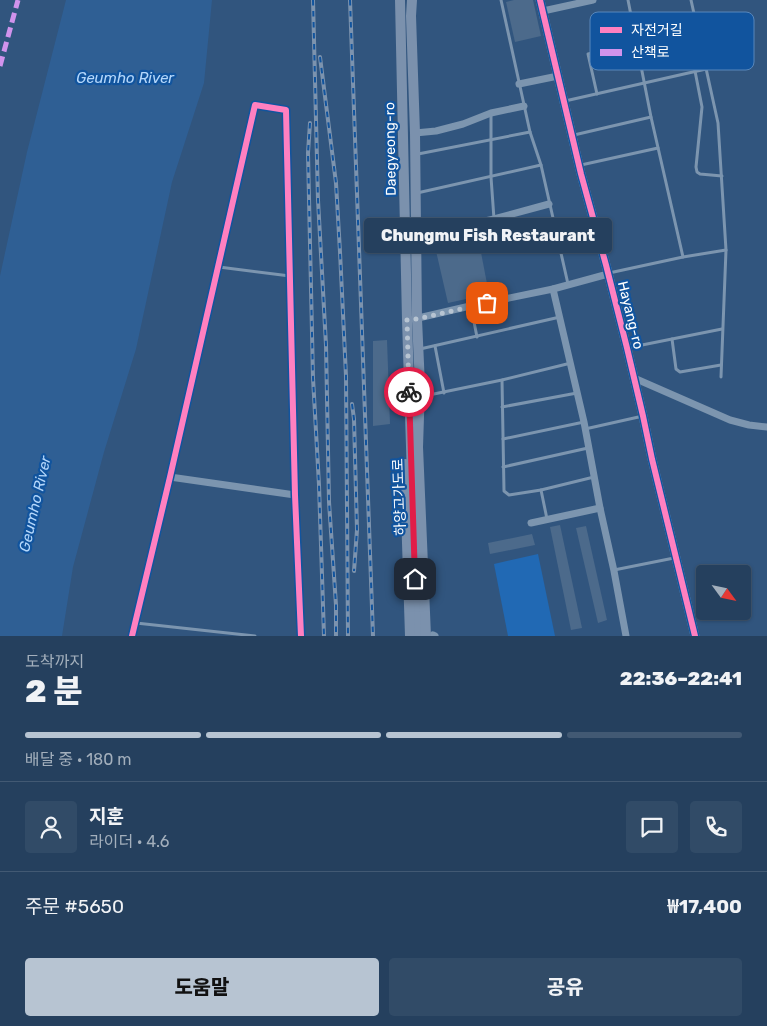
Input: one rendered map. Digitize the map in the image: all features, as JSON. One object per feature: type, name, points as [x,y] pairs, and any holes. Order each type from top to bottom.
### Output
[{"type":"main road","name":"Daegyeong-ro","points":[[400,0],[412,319],[418,350],[422,391],[415,447]]},
{"type":"main road","name":"Daegyeong-ro","points":[[412,0],[416,236],[410,416],[415,447]]},
{"type":"main road","points":[[422,391],[432,636]]},
{"type":"main road","points":[[410,416],[406,436],[405,481],[410,636]]},
{"type":"main road","name":"하양고가도로","points":[[415,447],[432,636]]},
{"type":"main road","name":"하양고가도로","points":[[415,447],[417,636]]},
{"type":"street","name":"Hayang-ro","points":[[540,0],[581,174],[627,348],[695,636]]},
{"type":"street","points":[[543,11],[593,0]]},
{"type":"street","points":[[520,84],[558,76]]},
{"type":"street","points":[[132,636],[256,105],[286,110],[301,636]]},
{"type":"street","points":[[415,133],[436,131],[491,113],[524,106]]},
{"type":"street","points":[[416,236],[494,219],[550,204]]},
{"type":"street","points":[[412,319],[553,289],[608,274]]},
{"type":"street","points":[[553,289],[578,392],[626,636]]},
{"type":"street","points":[[634,378],[730,420],[767,427]]},
{"type":"street","points":[[170,477],[296,495]]},
{"type":"street","points":[[531,523],[600,508]]},
{"type":"lane","points":[[501,0],[530,132],[541,165],[568,285]]},
{"type":"lane","points":[[592,70],[597,94]]},
{"type":"lane","points":[[643,70],[658,148],[684,257]]},
{"type":"lane","points":[[564,101],[700,70]]},
{"type":"lane","points":[[706,70],[718,123],[726,250],[721,378]]},
{"type":"lane","points":[[695,71],[702,107],[697,172],[700,174],[722,176]]},
{"type":"lane","points":[[491,113],[491,177],[494,219]]},
{"type":"lane","points":[[572,135],[651,116]]},
{"type":"lane","points":[[415,154],[530,132]]},
{"type":"lane","points":[[580,165],[658,148]]},
{"type":"lane","points":[[416,194],[541,165]]},
{"type":"lane","points":[[608,274],[684,257],[726,250]]},
{"type":"lane","points":[[218,267],[290,276]]},
{"type":"lane","points":[[470,306],[477,336]]},
{"type":"lane","points":[[418,350],[560,316]]},
{"type":"lane","points":[[627,348],[722,330]]},
{"type":"lane","points":[[672,339],[676,369],[680,372],[721,365]]},
{"type":"lane","points":[[434,346],[444,393]]},
{"type":"lane","points":[[422,391],[444,393],[571,363]]},
{"type":"lane","points":[[502,380],[504,491],[509,495],[541,490],[595,477]]},
{"type":"lane","points":[[502,408],[578,392]]},
{"type":"lane","points":[[503,439],[643,416]]},
{"type":"lane","points":[[503,467],[589,448]]},
{"type":"lane","points":[[541,490],[547,520]]},
{"type":"lane","points":[[614,570],[676,558]]},
{"type":"lane","points":[[135,623],[219,634],[255,636]]},
{"type":"shaded area","points":[[538,554],[555,636],[508,636],[494,564]]},
{"type":"water","name":"Geumho River","points":[[66,0],[212,0],[204,83],[172,182],[136,349],[104,452],[73,567],[62,636],[0,636],[0,276],[27,152]]},
{"type":"building","points":[[533,0],[541,36],[515,42],[506,2]]},
{"type":"building","points":[[479,242],[489,294],[448,303],[436,251]]},
{"type":"building","points":[[387,340],[390,424],[373,426],[373,341]]},
{"type":"building","points":[[560,525],[582,628],[571,630],[550,527]]},
{"type":"building","points":[[586,526],[607,620],[598,623],[576,528]]},
{"type":"building","points":[[532,534],[535,545],[490,554],[488,543]]},
{"type":"railway","points":[[313,0],[318,200],[326,345],[329,502],[336,605],[336,636]]},
{"type":"railway","points":[[350,0],[373,636]]},
{"type":"railway","points":[[320,57],[336,183],[346,376],[348,636]]},
{"type":"railway","points":[[310,123],[308,153],[313,378],[324,636]]},
{"type":"railway","points":[[352,404],[357,530],[354,571]]},
{"type":"marked path","points":[[0,66],[18,0]]},
{"type":"cycle path","points":[[540,0],[581,174],[627,348],[695,636]]},
{"type":"cycle path","points":[[132,636],[255,105],[286,110],[295,495],[301,636]]},
{"type":"way so far","points":[[409,392],[407,320],[487,303]]},
{"type":"place","name":"Chungmu Fish Restaurant","points":[[487,303]]},
{"type":"route","points":[[409,392],[415,579]]}]
